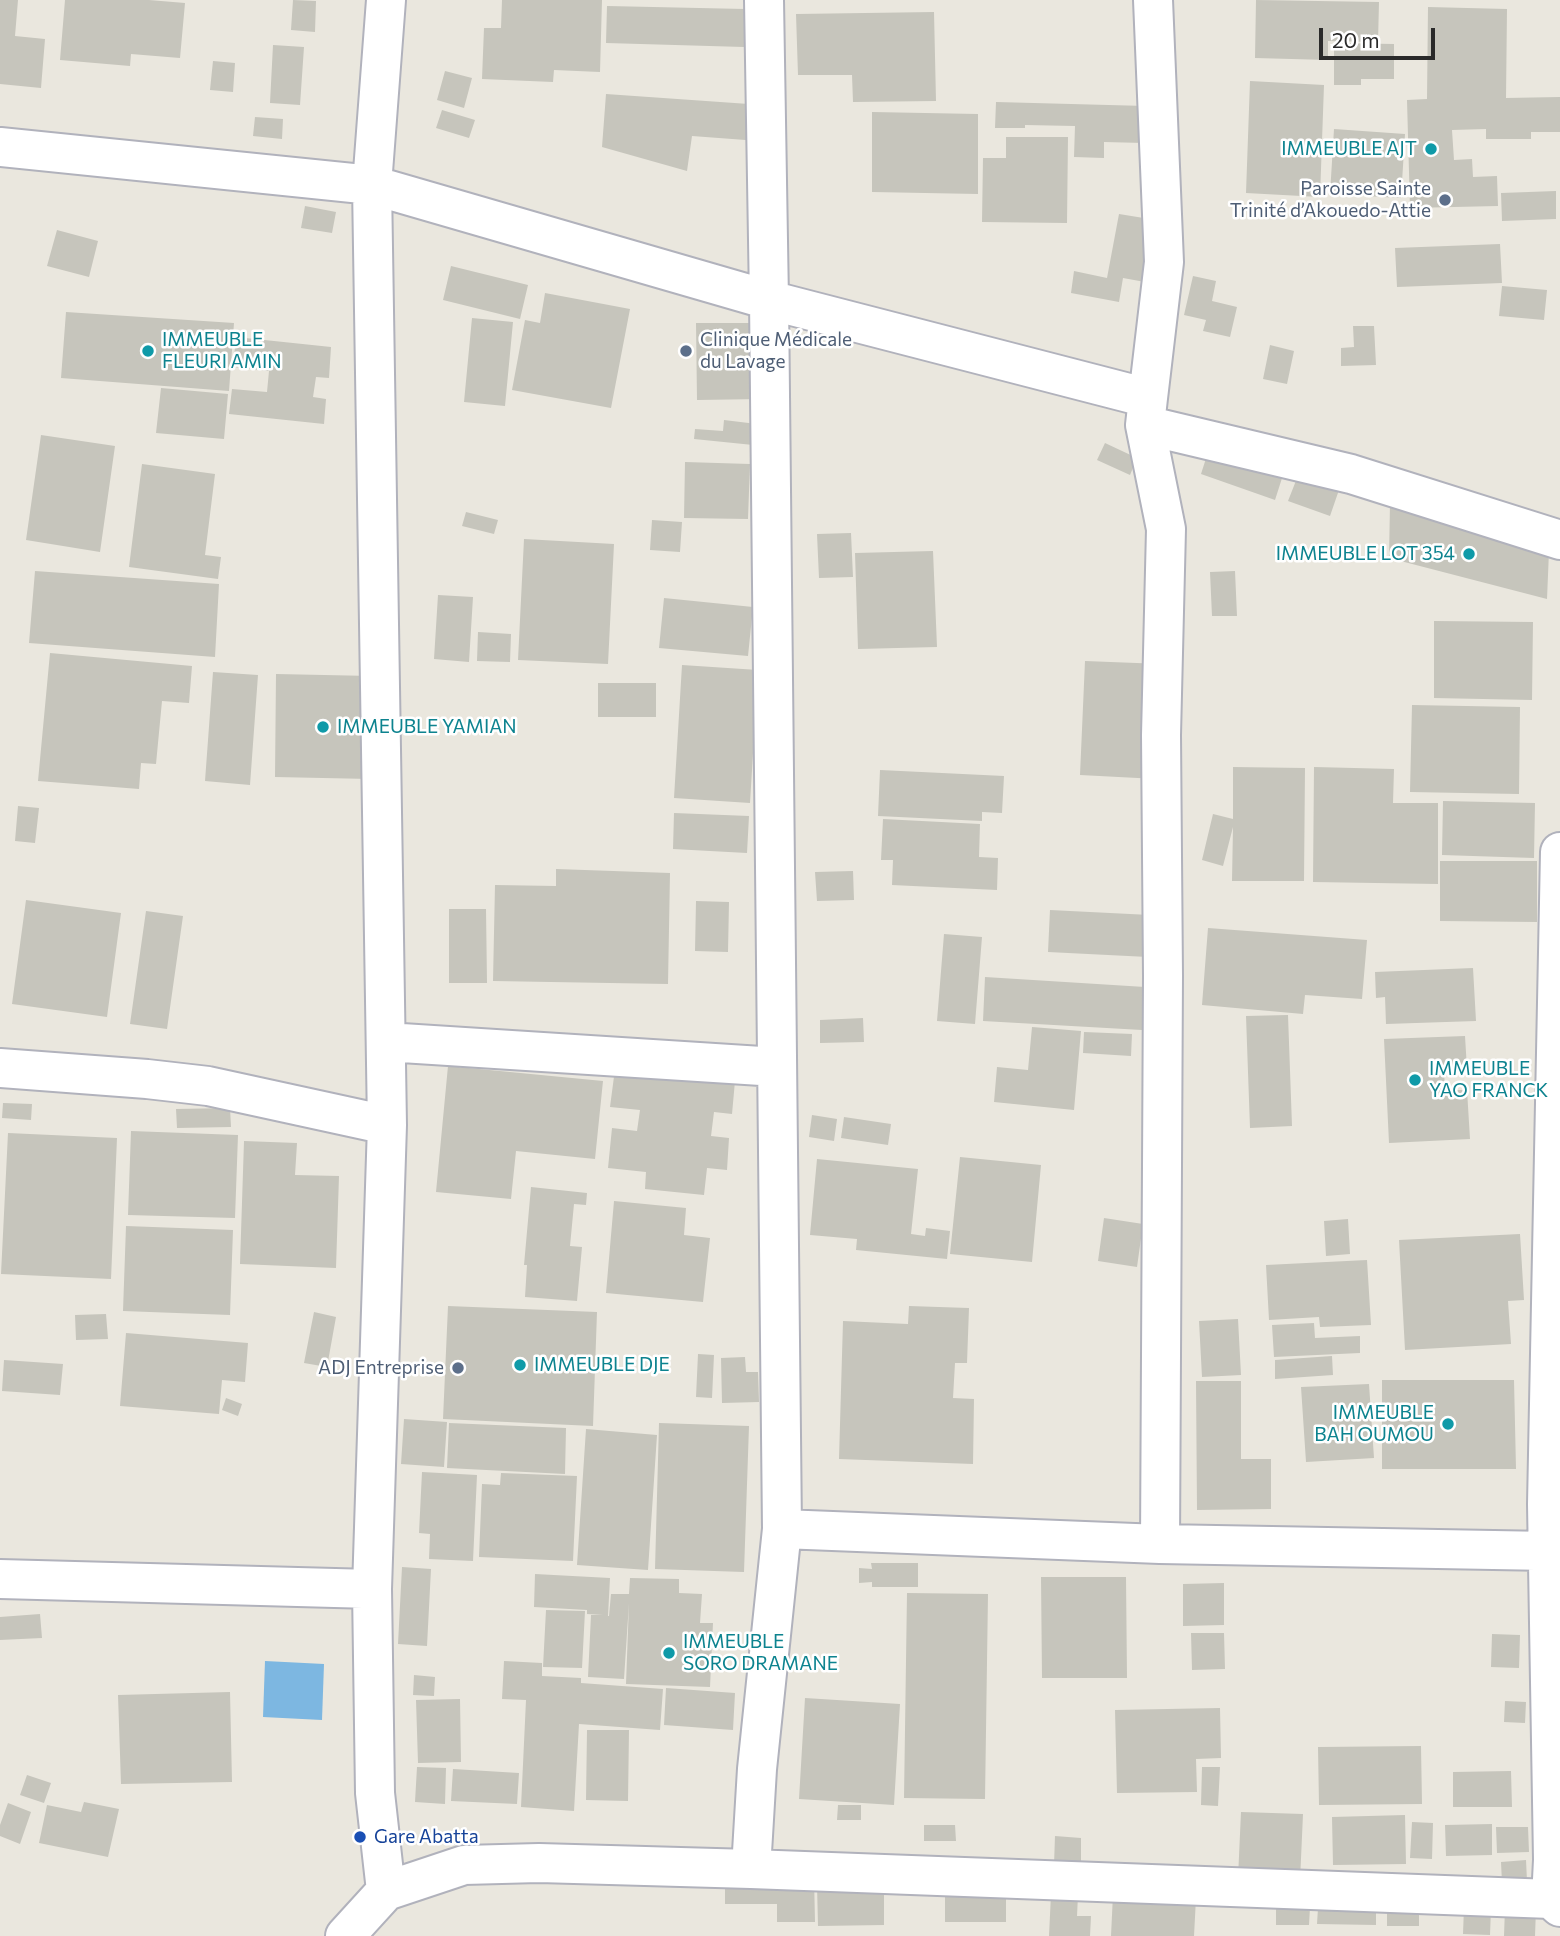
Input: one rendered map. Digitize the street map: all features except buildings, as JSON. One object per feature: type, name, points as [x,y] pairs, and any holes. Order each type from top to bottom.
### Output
[{"type":"street","points":[[386,0],[372,185],[387,1125],[372,1589],[375,1794],[386,1891]]},
{"type":"street","points":[[751,1869],[758,1769],[782,1529],[764,0]]},
{"type":"street","points":[[1153,0],[1164,262],[1147,412],[1166,528],[1161,734],[1163,976],[1160,1545]]},
{"type":"street","points":[[0,147],[372,185],[1147,412],[1560,540]]},
{"type":"street","points":[[345,1936],[386,1891],[464,1865],[539,1863],[751,1869],[1555,1903],[1557,1859],[1549,1551],[1554,1498],[1560,852]]},
{"type":"street","points":[[386,1042],[777,1067]]},
{"type":"street","points":[[0,1068],[208,1086],[387,1125]]},
{"type":"street","points":[[782,1529],[1160,1545],[1549,1551]]},
{"type":"street","points":[[0,1579],[372,1589]]},
{"type":"water","points":[[265,1661],[324,1664],[322,1720],[263,1717]]},
{"type":"place","name":"IMMEUBLE AJT","points":[[1431,149]]},
{"type":"place","name":"Paroisse Sainte Trinité d’Akouedo-Attie","points":[[1445,200]]},
{"type":"place","name":"IMMEUBLE FLEURI AMIN","points":[[148,351]]},
{"type":"place","name":"Clinique Médicale du Lavage","points":[[686,351]]},
{"type":"place","name":"IMMEUBLE LOT 354","points":[[1469,554]]},
{"type":"place","name":"IMMEUBLE YAMIAN","points":[[323,727]]},
{"type":"place","name":"IMMEUBLE YAO FRANCK","points":[[1415,1080]]},
{"type":"place","name":"IMMEUBLE DJE","points":[[520,1365]]},
{"type":"place","name":"ADJ Entreprise","points":[[458,1368]]},
{"type":"place","name":"IMMEUBLE BAH OUMOU","points":[[1448,1424]]},
{"type":"place","name":"IMMEUBLE SORO DRAMANE","points":[[669,1653]]},
{"type":"place","name":"Gare Abatta","points":[[360,1837]]}]
